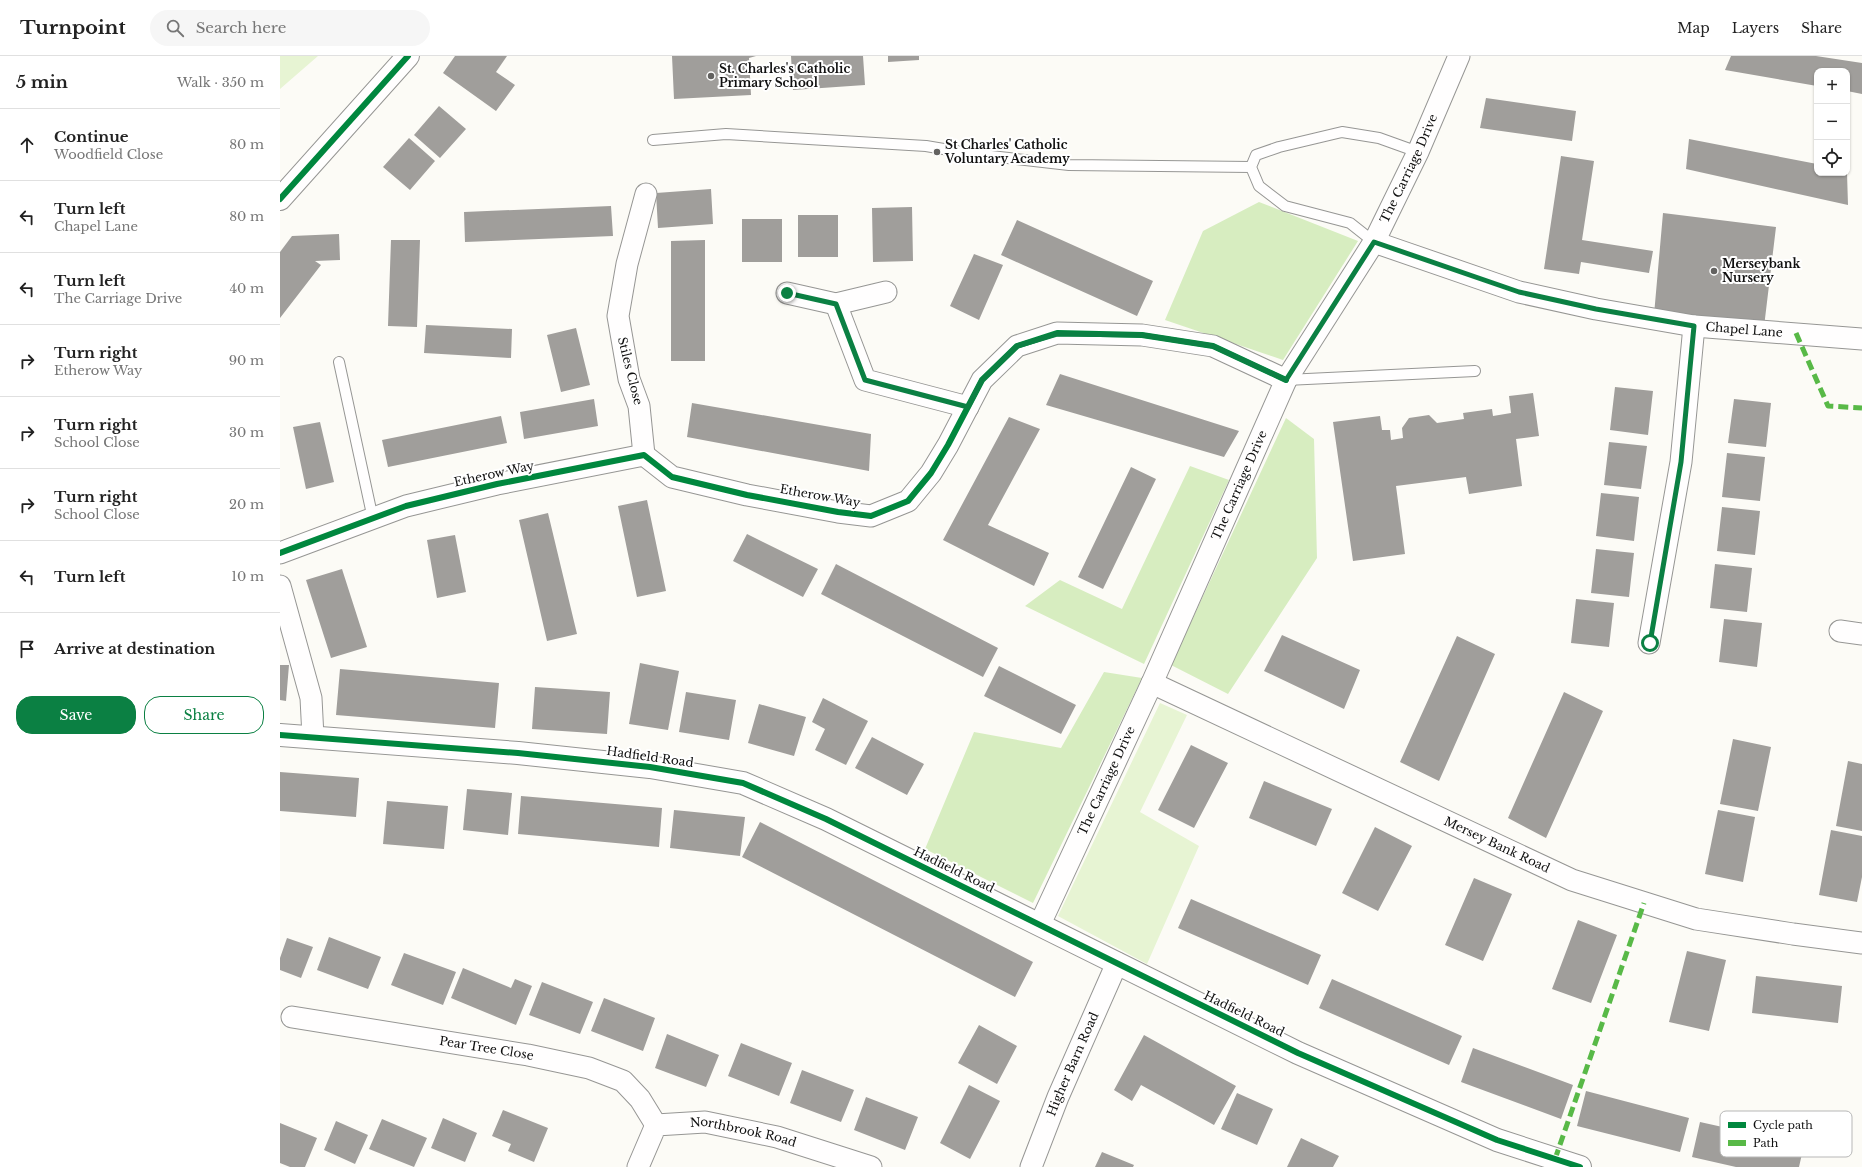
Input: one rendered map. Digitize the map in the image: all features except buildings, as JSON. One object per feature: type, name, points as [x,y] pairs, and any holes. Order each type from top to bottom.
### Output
[{"type":"street","points":[[280,199],[408,56]]},
{"type":"street","name":"The Carriage Drive","points":[[1040,924],[1152,683],[1286,380],[1374,242],[1418,152],[1459,56]]},
{"type":"street","name":"Stiles Close","points":[[644,455],[639,406],[629,379],[618,316],[627,264],[646,194]]},
{"type":"street","name":"Chapel Lane","points":[[1374,242],[1519,292],[1596,309],[1694,326],[1862,339]]},
{"type":"street","points":[[787,293],[836,304],[886,292]]},
{"type":"street","points":[[836,304],[865,380],[968,407]]},
{"type":"street","points":[[1650,643],[1681,462],[1694,326]]},
{"type":"street","name":"Etherow Way","points":[[280,553],[406,506],[490,486],[644,455],[672,477],[747,495],[838,512],[871,516],[908,501],[931,473],[948,445],[982,380],[1017,346],[1057,334],[1142,335],[1213,346],[1286,380]]},
{"type":"street","points":[[280,586],[311,698],[313,737]]},
{"type":"street","points":[[1840,631],[1862,634]]},
{"type":"street","name":"Mersey Bank Road","points":[[1152,683],[1572,880],[1696,919],[1862,943]]},
{"type":"street","name":"Hadfield Road","points":[[280,735],[518,753],[642,766],[743,783],[826,818],[1298,1053],[1497,1140],[1580,1167]]},
{"type":"street","name":"Higher Barn Road","points":[[1031,1167],[1058,1098],[1117,963]]},
{"type":"street","name":"Pear Tree Close","points":[[292,1017],[528,1055],[589,1068],[623,1081],[640,1099],[656,1125]]},
{"type":"street","name":"Northbrook Road","points":[[656,1125],[705,1122],[777,1137],[872,1167]]},
{"type":"street","points":[[638,1167],[656,1125]]},
{"type":"lane","points":[[1374,242],[1350,223],[1284,206],[1259,186],[1251,167],[1256,155],[1279,147],[1342,132],[1380,138],[1418,152]]},
{"type":"lane","points":[[653,140],[726,134],[926,146],[973,154],[1069,165],[1251,167]]},
{"type":"lane","points":[[339,362],[373,519]]},
{"type":"lane","points":[[1286,380],[1475,371]]},
{"type":"green space","points":[[280,56],[318,56],[280,89]]},
{"type":"green space","points":[[1259,202],[1358,241],[1283,360],[1165,320],[1203,231]]},
{"type":"green space","points":[[1286,418],[1314,439],[1317,558],[1228,694],[1171,665]]},
{"type":"green space","points":[[1190,466],[1229,480],[1144,664],[1025,606],[1060,580],[1122,609]]},
{"type":"green space","points":[[1104,672],[1142,678],[1033,903],[925,849],[974,732],[1061,748]]},
{"type":"green space","points":[[1160,703],[1187,715],[1140,812],[1199,846],[1147,964],[1058,916]]},
{"type":"marked path","points":[[1796,333],[1828,406],[1862,408]]},
{"type":"marked path","points":[[1555,1159],[1644,903]]},
{"type":"cycle path","points":[[280,199],[408,56]]},
{"type":"cycle path","points":[[280,553],[406,506],[497,484],[644,455],[672,477],[747,495],[838,512],[871,516],[908,501],[931,473],[948,445],[982,380],[1017,346],[1057,333],[1142,335],[1213,346],[1286,380]]},
{"type":"cycle path","points":[[280,735],[518,753],[650,767],[743,783],[826,819],[1298,1053],[1497,1140],[1580,1167]]},
{"type":"place","name":"St. Charles's Catholic Primary School","points":[[711,76]]},
{"type":"place","name":"St Charles' Catholic Voluntary Academy","points":[[937,152]]},
{"type":"place","name":"Merseybank Nursery","points":[[1714,271]]},
{"type":"route","points":[[787,293],[836,304],[865,380],[968,407],[982,380],[1017,346],[1057,334],[1142,335],[1213,346],[1286,380],[1374,242],[1445,268],[1519,292],[1596,309],[1694,326],[1681,462],[1650,643]]}]
